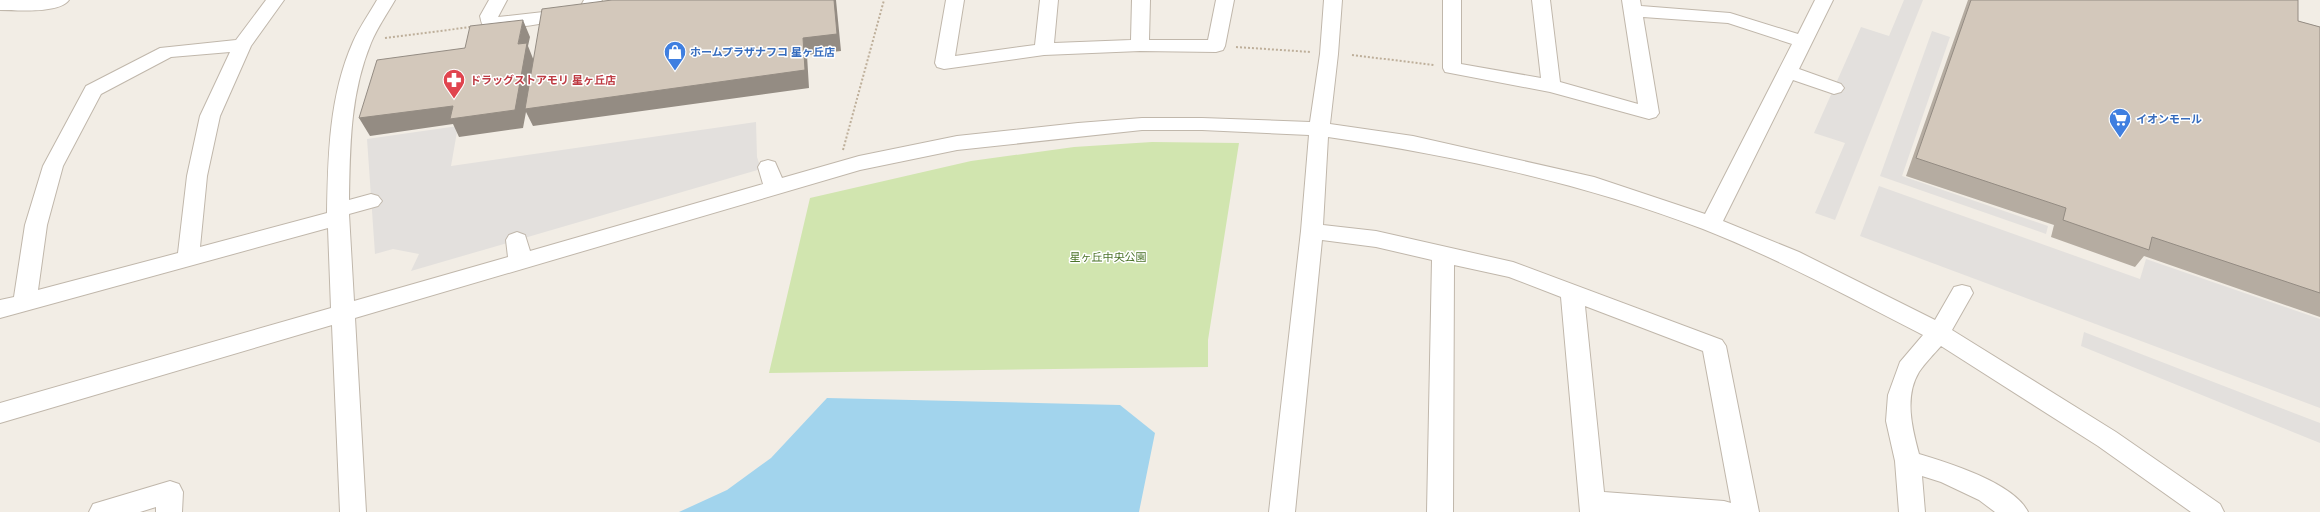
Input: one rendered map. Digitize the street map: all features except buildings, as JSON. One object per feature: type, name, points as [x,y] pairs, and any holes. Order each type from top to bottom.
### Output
[{"type":"street","points":[[0,5],[48,4],[60,0]]},
{"type":"street","points":[[188,259],[197,176],[210,116],[242,45],[275,0]]},
{"type":"street","points":[[353,512],[341,313],[338,214],[341,121],[348,83],[362,42],[386,0]]},
{"type":"street","points":[[498,0],[489,16],[490,21],[496,23],[590,6],[610,8]]},
{"type":"street","points":[[955,0],[944,64],[1044,49],[1140,45],[1216,46],[1225,0]]},
{"type":"street","points":[[1044,49],[1049,0]]},
{"type":"street","points":[[1140,0],[1140,45]]},
{"type":"street","points":[[1282,512],[1312,231],[1319,129],[1329,54],[1333,0]]},
{"type":"street","points":[[1452,0],[1452,68],[1551,86],[1650,113],[1632,6],[1730,18],[1804,42]]},
{"type":"street","points":[[1541,0],[1551,86]]},
{"type":"street","points":[[1725,0],[1730,18]]},
{"type":"street","points":[[1711,224],[1824,0]]},
{"type":"street","points":[[25,302],[36,225],[53,166],[93,90],[167,52],[242,45]]},
{"type":"street","points":[[1788,72],[1834,88]]},
{"type":"street","points":[[0,413],[859,163],[957,143],[1071,130],[1142,124],[1319,129],[1413,143],[1594,184],[1711,224],[1791,258],[1939,332],[2107,439],[2211,512]]},
{"type":"street","points":[[768,167],[775,187]]},
{"type":"street","points":[[0,309],[188,259],[338,214],[372,201]]},
{"type":"street","points":[[1312,231],[1376,239],[1513,270],[1572,291],[1714,346],[1746,512]]},
{"type":"street","points":[[517,240],[520,262]]},
{"type":"street","points":[[1440,512],[1443,254]]},
{"type":"street","points":[[1572,291],[1593,507],[1724,512]]},
{"type":"street","points":[[1912,512],[1908,461],[1898,421],[1900,395],[1908,369],[1939,332],[1962,293]]},
{"type":"street","points":[[1908,461],[1948,473],[1988,492],[2015,512]]},
{"type":"street","points":[[102,512],[170,492],[168,512]]},
{"type":"path","points":[[843,150],[884,0]]},
{"type":"path","points":[[381,39],[496,23]]},
{"type":"path","points":[[1216,46],[1313,52]]},
{"type":"path","points":[[1352,55],[1452,68]]},
{"type":"green space","name":"星ヶ丘中央公園","points":[[1152,142],[1239,143],[1208,340],[1208,367],[769,373],[810,198],[971,161],[1074,147]]},
{"type":"shaded area","points":[[1904,0],[1923,0],[1835,220],[1815,213],[1845,143],[1814,133],[1861,27],[1889,36]]},
{"type":"shaded area","points":[[1932,31],[1950,37],[1902,176],[2048,226],[2046,234],[1880,176]]},
{"type":"shaded area","points":[[756,122],[757,157],[761,169],[411,271],[419,254],[393,249],[375,254],[367,139],[458,126],[451,166]]},
{"type":"shaded area","points":[[1879,186],[2140,279],[2146,259],[2320,319],[2320,408],[1860,236]]},
{"type":"shaded area","points":[[2084,332],[2320,423],[2320,443],[2081,346]]},
{"type":"water","points":[[827,398],[1120,405],[1155,433],[1139,512],[679,512],[727,490],[771,458]]},
{"type":"place","name":"ホームプラザナフコ 星ヶ丘店","points":[[675,72]]},
{"type":"place","name":"ドラッグストアモリ 星ヶ丘店","points":[[454,100]]},
{"type":"place","name":"イオンモール","points":[[2120,138]]}]
